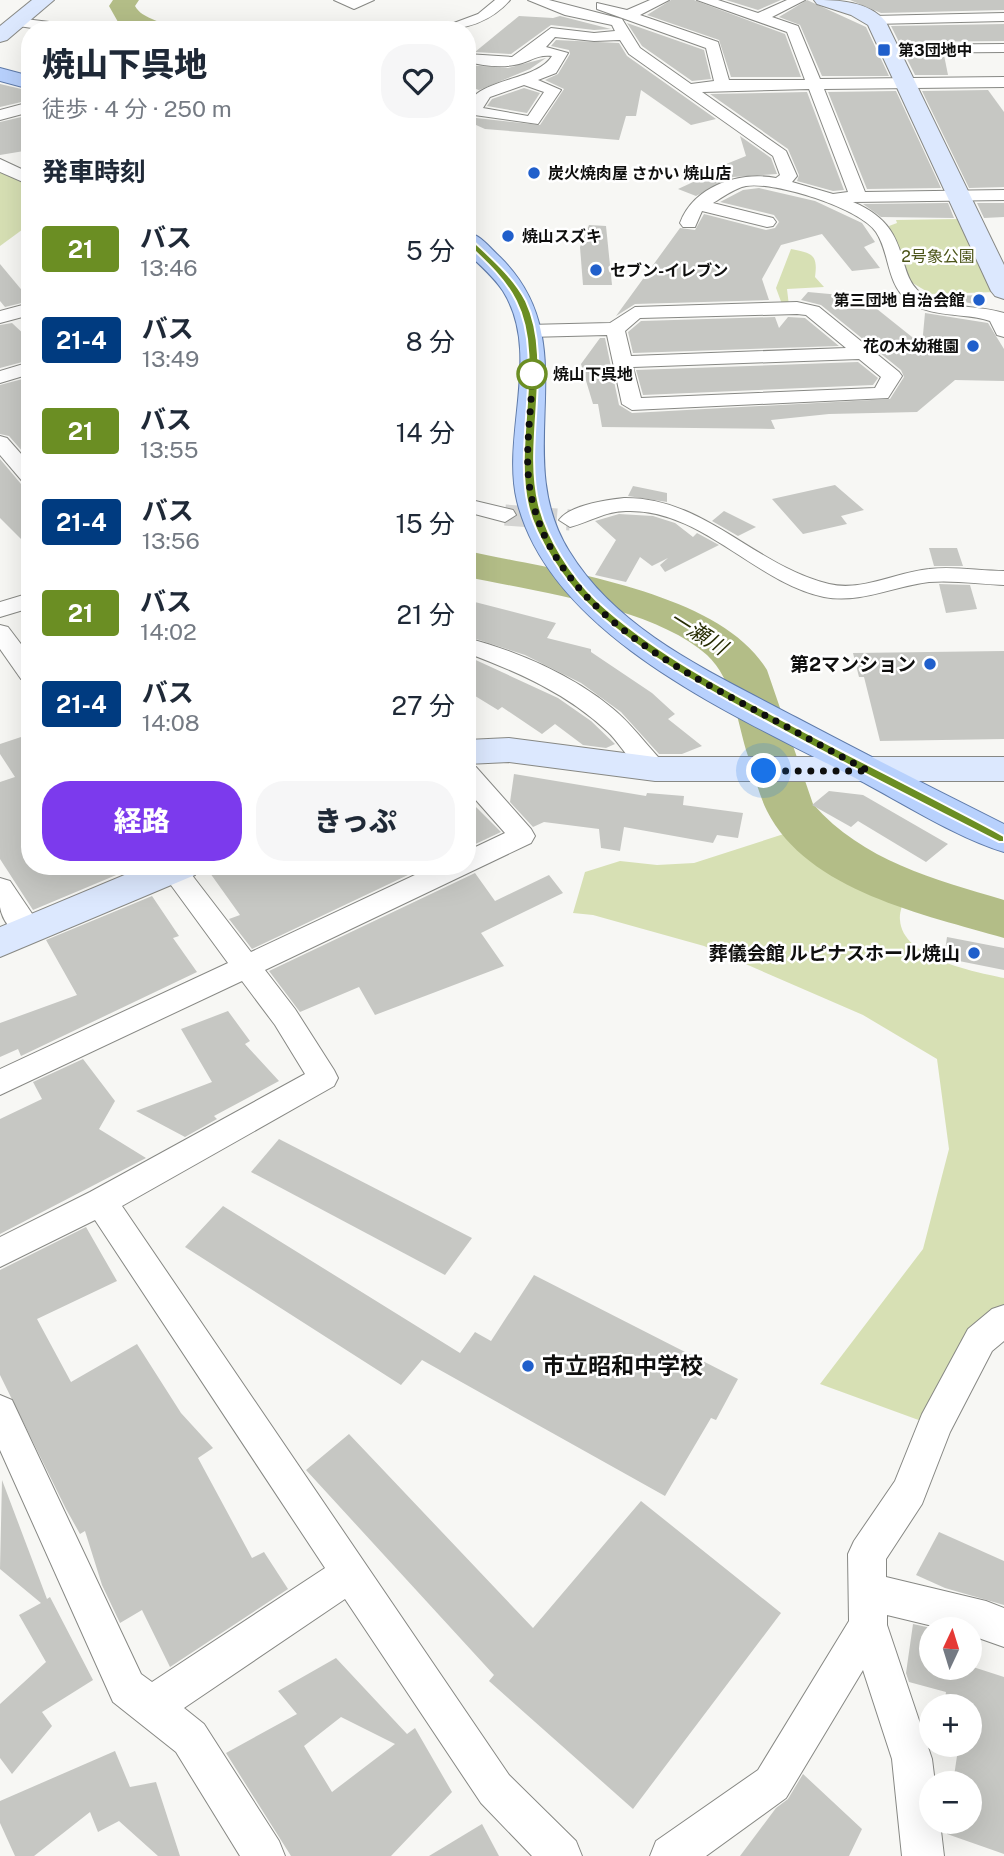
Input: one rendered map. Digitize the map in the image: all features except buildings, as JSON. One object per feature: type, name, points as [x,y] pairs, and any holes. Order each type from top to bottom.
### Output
[{"type":"main road","points":[[0,74],[21,80]]},
{"type":"main road","points":[[476,248],[501,273],[522,302],[534,353],[527,470],[534,508],[559,561],[591,601],[620,626],[682,671],[710,686],[807,754]]},
{"type":"main road","points":[[869,771],[1004,839]]},
{"type":"street","points":[[0,36],[13,18],[44,0]]},
{"type":"street","points":[[341,0],[354,5],[367,0]]},
{"type":"street","points":[[471,21],[484,17],[503,0]]},
{"type":"street","points":[[535,0],[570,12],[611,18],[617,22],[634,51],[780,154],[789,176],[782,182]]},
{"type":"street","points":[[582,0],[713,45],[723,85]]},
{"type":"street","points":[[627,15],[662,0]]},
{"type":"street","points":[[704,0],[793,29],[858,196]]},
{"type":"street","points":[[759,18],[798,0]]},
{"type":"street","points":[[829,1],[873,20],[1004,17]]},
{"type":"street","points":[[920,18],[919,10],[930,5]]},
{"type":"street","points":[[13,18],[30,21]]},
{"type":"street","points":[[873,20],[1004,291]]},
{"type":"street","points":[[476,59],[511,64],[536,50],[551,32],[594,37],[625,35]]},
{"type":"street","points":[[888,49],[1004,48]]},
{"type":"street","points":[[524,80],[551,70],[561,53],[536,50]]},
{"type":"street","points":[[686,89],[723,85],[1002,85]]},
{"type":"street","points":[[0,115],[21,109]]},
{"type":"street","points":[[2,168],[21,174]]},
{"type":"street","points":[[689,223],[695,207],[743,181],[782,182],[868,215],[882,226],[910,293],[923,302],[986,312],[998,317],[1004,331]]},
{"type":"street","points":[[826,199],[858,196],[1004,195]]},
{"type":"street","points":[[699,205],[768,222]]},
{"type":"street","points":[[528,331],[615,329],[635,313],[797,308],[812,310],[892,376],[881,394],[632,404],[615,329]]},
{"type":"street","points":[[0,317],[21,311]]},
{"type":"street","points":[[623,362],[863,353]]},
{"type":"street","points":[[0,377],[21,371]]},
{"type":"street","points":[[0,442],[21,467]]},
{"type":"street","points":[[570,520],[601,508],[631,503],[663,507],[687,517],[782,574],[825,590],[853,592],[921,576],[1004,578]]},
{"type":"street","points":[[476,507],[505,515]]},
{"type":"street","points":[[0,610],[21,603]]},
{"type":"street","points":[[0,632],[21,661]]},
{"type":"street","points":[[476,648],[511,659],[584,698],[620,728],[655,769]]},
{"type":"street","points":[[476,752],[509,750],[655,769],[744,772],[807,754],[869,771],[1004,769]]},
{"type":"street","points":[[476,783],[522,836],[476,858]]},
{"type":"street","points":[[0,888],[14,937],[159,875]]},
{"type":"street","points":[[0,1253],[101,1202],[323,1078],[285,1017],[180,875]]},
{"type":"street","points":[[0,1083],[439,875]]},
{"type":"street","points":[[101,1202],[495,1789],[561,1856]]},
{"type":"street","points":[[923,1856],[912,1759],[867,1608],[867,1554],[909,1492],[935,1426],[980,1339],[1004,1320]]},
{"type":"street","points":[[0,1411],[127,1688],[190,1738],[264,1856]]},
{"type":"street","points":[[151,1706],[349,1574]]},
{"type":"street","points":[[867,1608],[985,1620],[1004,1628]]},
{"type":"street","points":[[671,1856],[772,1784],[867,1608]]},
{"type":"green space","points":[[0,169],[21,176],[21,231],[0,246]]},
{"type":"green space","name":"2号象公園","points":[[958,219],[996,292],[931,294],[911,282],[889,226],[897,223],[896,220]]},
{"type":"green space","points":[[791,249],[812,256],[816,264],[815,277],[824,287],[787,289],[789,306],[783,307],[776,288]]},
{"type":"green space","points":[[790,832],[829,864],[873,887],[904,898],[900,917],[904,933],[926,953],[959,967],[1004,978],[1004,1320],[935,1426],[820,1384],[923,1249],[949,1149],[937,1059],[863,1015],[704,946],[593,915],[573,913],[585,872],[620,861],[657,865],[694,863]]},
{"type":"waterway","name":"一瀬川","points":[[126,0],[122,6],[133,21]]},
{"type":"waterway","name":"一瀬川","points":[[476,566],[574,587],[655,610],[691,625],[721,644],[745,670],[791,810],[811,834],[834,853],[887,881],[1004,919]]},
{"type":"tunnel","points":[[505,515],[570,520]]},
{"type":"bus line","name":"21","points":[[476,248],[501,273],[522,302],[534,353],[527,470],[534,508],[559,561],[591,601],[620,626],[682,671],[846,760],[1004,839]]},
{"type":"place","name":"第3団地中","points":[[884,50]]},
{"type":"place","name":"炭火焼肉屋 さかい 焼山店","points":[[534,173]]},
{"type":"place","name":"焼山スズキ","points":[[508,236]]},
{"type":"place","name":"セブン-イレブン","points":[[596,270]]},
{"type":"place","name":"第三団地 自治会館","points":[[979,300]]},
{"type":"place","name":"花の木幼稚園","points":[[973,346]]},
{"type":"place","name":"焼山下呉地","points":[[532,374]]},
{"type":"place","name":"第2マンション","points":[[930,664]]},
{"type":"place","name":"葬儀会館 ルピナスホール焼山","points":[[974,953]]},
{"type":"place","name":"市立昭和中学校","points":[[528,1366]]},
{"type":"route","points":[[532,374],[527,470],[534,508],[559,561],[591,601],[620,626],[682,671],[869,771],[764,771]]}]
